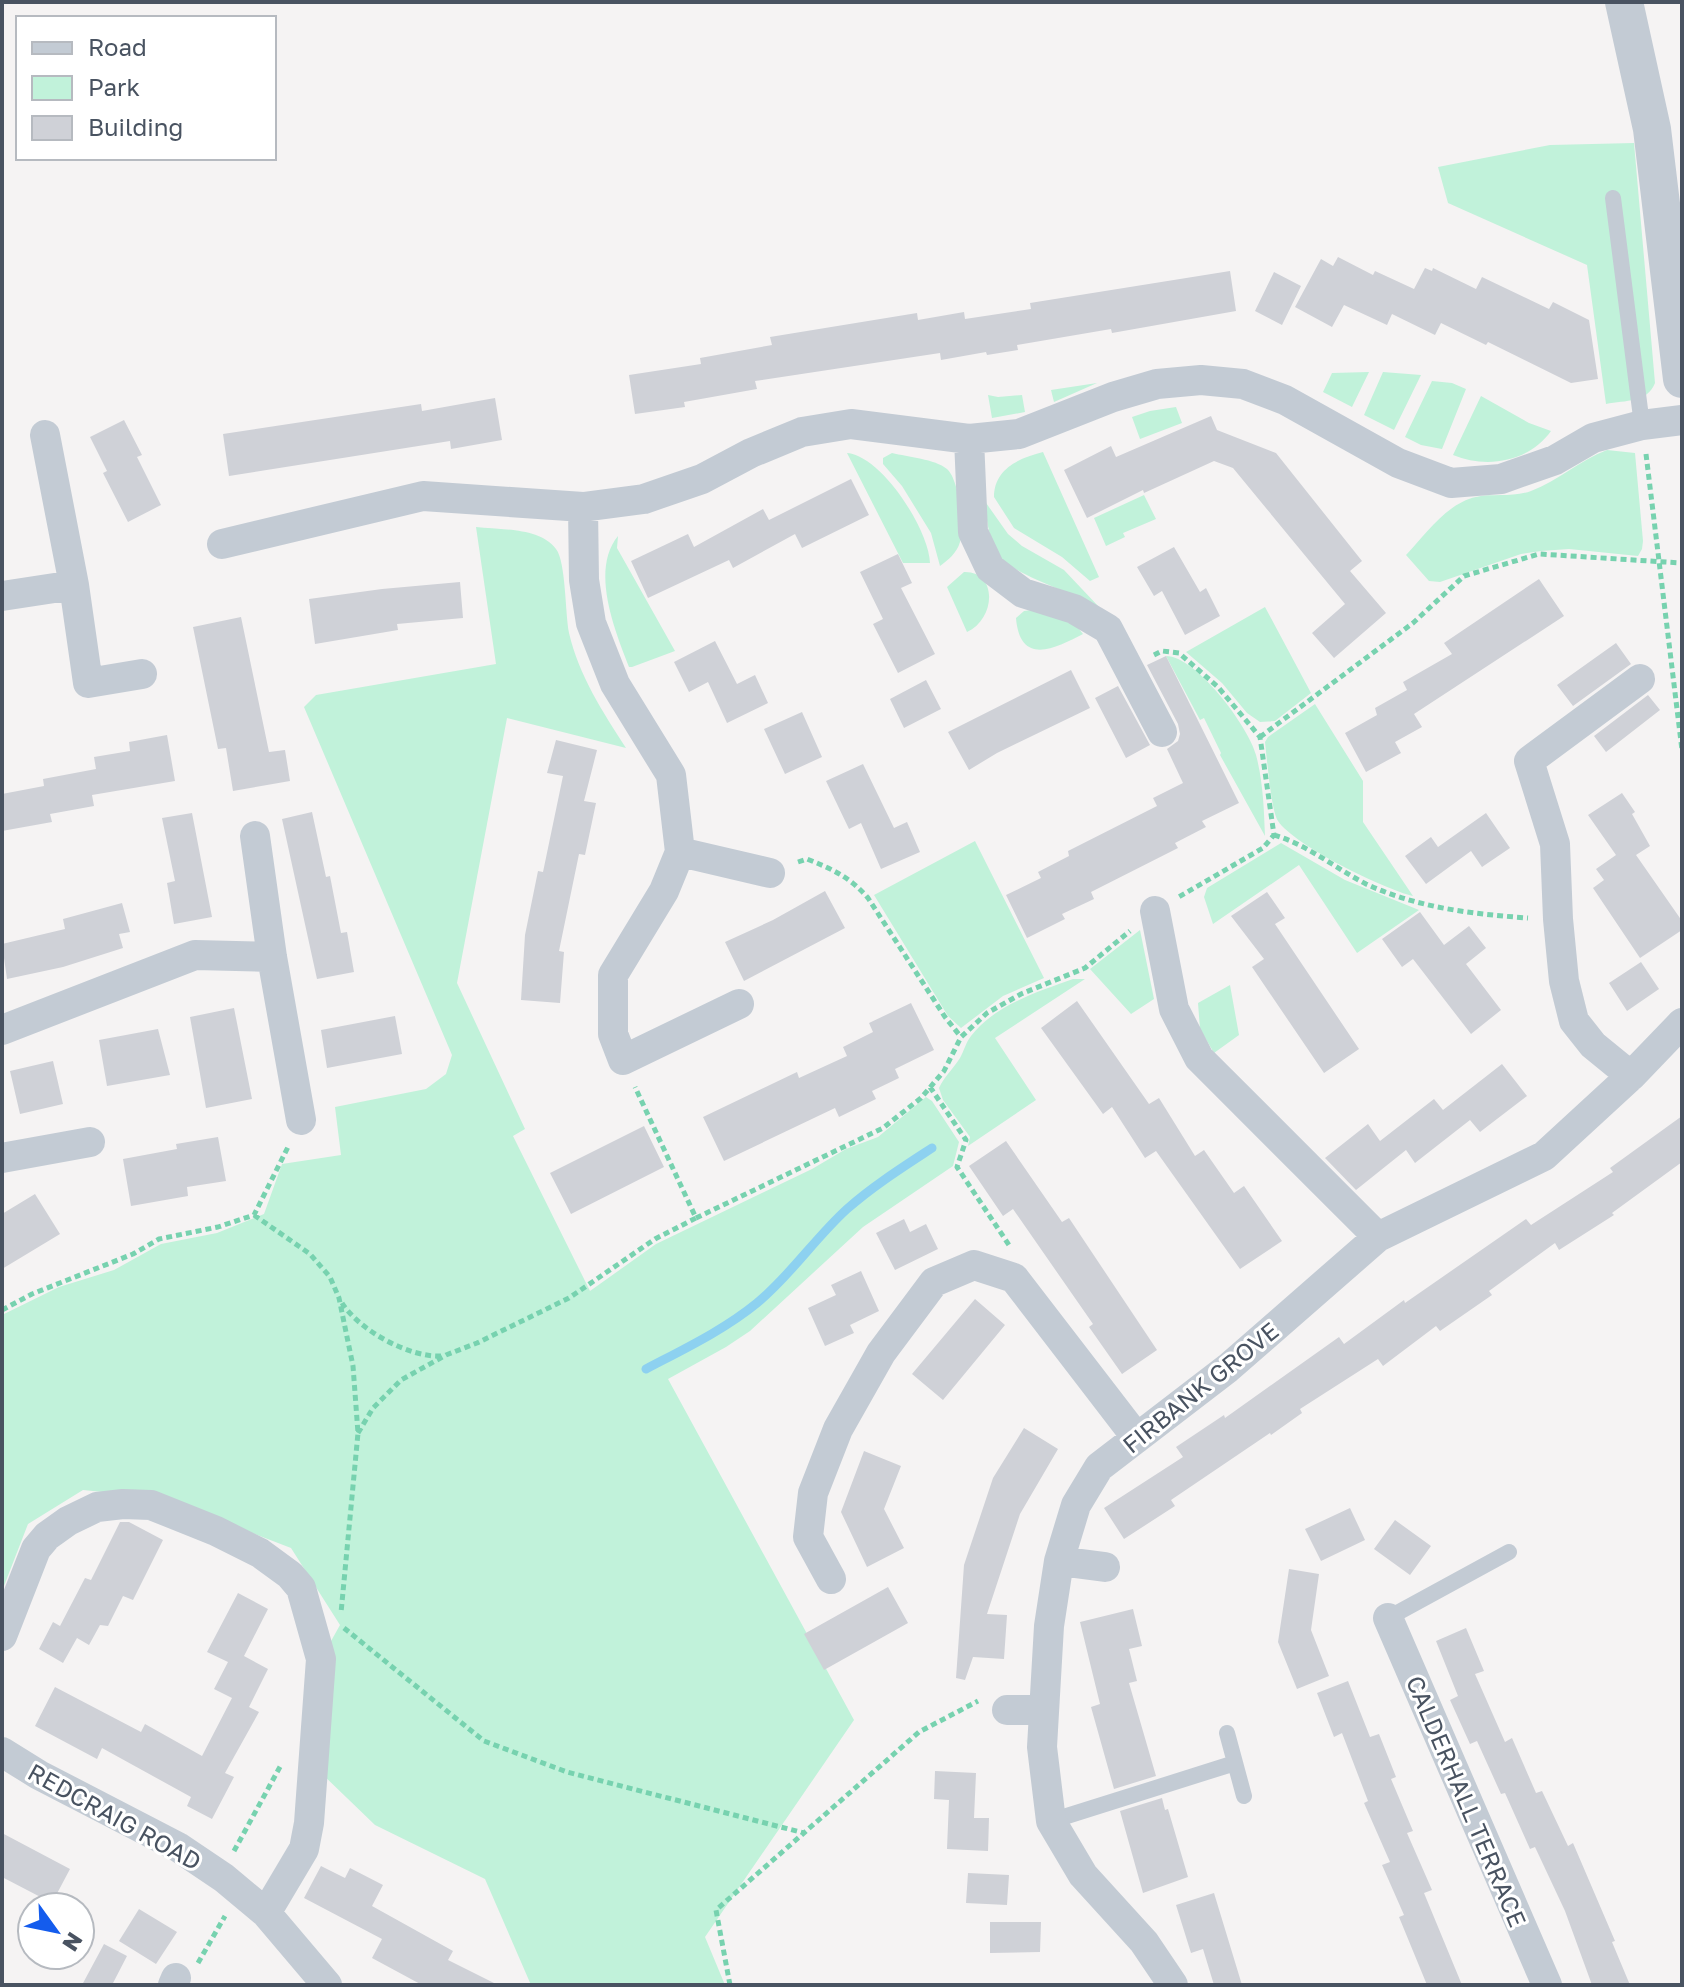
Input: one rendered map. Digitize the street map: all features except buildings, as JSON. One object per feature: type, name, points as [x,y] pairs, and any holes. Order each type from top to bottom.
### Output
[{"type":"street","points":[[1624,2],[1652,129],[1682,379]]},
{"type":"street","points":[[222,544],[423,496],[583,507],[644,499],[702,479],[751,453],[802,432],[851,424],[969,439],[1019,434],[1113,397],[1157,384],[1201,380],[1243,384],[1285,400],[1398,463],[1451,483],[1501,479],[1555,460],[1593,438],[1642,425],[1682,420]]},
{"type":"street","points":[[45,435],[74,585],[88,683],[142,674]]},
{"type":"street","points":[[969,439],[973,532],[990,568],[1023,593],[1074,609],[1108,629],[1162,732]]},
{"type":"street","points":[[583,507],[584,580],[591,623],[615,684],[671,775],[680,852],[664,891],[613,975],[613,1034],[623,1060],[739,1004]]},
{"type":"street","points":[[2,596],[74,585]]},
{"type":"street","points":[[1631,1076],[1593,1045],[1574,1021],[1564,981],[1555,844],[1529,761],[1640,679]]},
{"type":"street","points":[[255,836],[272,957],[301,1120]]},
{"type":"street","points":[[680,852],[770,873]]},
{"type":"street","points":[[1155,911],[1174,1009],[1199,1058],[1378,1237]]},
{"type":"street","points":[[2,1030],[195,955],[272,957]]},
{"type":"street","name":"FIRBANK GROVE","points":[[1051,1821],[1042,1747],[1043,1710],[1059,1561],[1076,1505],[1099,1467],[1228,1368],[1378,1237],[1544,1156],[1631,1076],[1682,1023]]},
{"type":"street","points":[[2,1158],[90,1142]]},
{"type":"street","points":[[831,1579],[808,1537],[813,1493],[845,1416],[881,1353],[934,1282],[974,1265],[1014,1278],[1137,1438]]},
{"type":"street","points":[[2,1636],[36,1549],[47,1536],[68,1521],[97,1507],[151,1505],[216,1531],[260,1553],[290,1575],[301,1588],[321,1659],[309,1823],[304,1849],[266,1913]]},
{"type":"street","points":[[1059,1561],[1105,1567]]},
{"type":"street","name":"CALDERHALL TERRACE","points":[[1388,1618],[1547,1985]]},
{"type":"street","points":[[999,1702],[1043,1710]]},
{"type":"street","name":"REDCRAIG ROAD","points":[[3,1756],[178,1847],[230,1883],[266,1913],[327,1985]]},
{"type":"street","points":[[1051,1821],[1083,1875],[1144,1942],[1173,1985]]},
{"type":"lane","points":[[1613,198],[1642,425]]},
{"type":"lane","points":[[1388,1618],[1509,1552]]},
{"type":"lane","points":[[1227,1733],[1244,1796]]},
{"type":"lane","points":[[1051,1821],[1235,1763]]},
{"type":"path","points":[[1642,425],[1682,750]]},
{"type":"path","points":[[1260,737],[1413,623],[1464,576],[1539,554],[1682,563]]},
{"type":"path","points":[[358,1433],[373,1408],[401,1380],[446,1355],[569,1298],[655,1239],[883,1128],[930,1087],[944,1071],[961,1037],[987,1013],[1021,994],[1085,968],[1155,911],[1263,848],[1274,835],[1260,737],[1218,687],[1179,653],[1162,651],[1127,668]]},
{"type":"path","points":[[1274,835],[1295,842],[1369,885],[1413,902],[1468,914],[1558,919]]},
{"type":"path","points":[[770,873],[807,859],[842,873],[856,884],[961,1037]]},
{"type":"path","points":[[623,1060],[696,1218]]},
{"type":"path","points":[[930,1087],[966,1140],[957,1167],[1012,1249],[1003,1274]]},
{"type":"path","points":[[2,1310],[32,1294],[133,1254],[159,1239],[218,1227],[254,1215],[301,1120]]},
{"type":"path","points":[[254,1215],[310,1254],[330,1277],[350,1315],[380,1336],[429,1357],[446,1355]]},
{"type":"path","points":[[321,1659],[340,1625],[358,1433],[353,1366],[339,1298]]},
{"type":"path","points":[[340,1625],[484,1741],[567,1772],[804,1833]]},
{"type":"path","points":[[730,1985],[716,1910],[919,1732],[999,1702]]},
{"type":"path","points":[[175,1982],[190,1977],[288,1752]]},
{"type":"green space","points":[[1634,143],[1655,383],[1641,397],[1606,404],[1587,265],[1448,203],[1438,167],[1550,145]]},
{"type":"green space","points":[[1369,372],[1352,407],[1323,392],[1332,373]]},
{"type":"green space","points":[[1383,372],[1421,375],[1394,430],[1364,415]]},
{"type":"green space","points":[[1432,381],[1452,383],[1466,389],[1442,449],[1421,445],[1405,437]]},
{"type":"green space","points":[[1097,383],[1054,402],[1051,390]]},
{"type":"green space","points":[[988,395],[1022,395],[1025,412],[992,418]]},
{"type":"green space","points":[[1481,396],[1529,423],[1551,431],[1531,450],[1506,460],[1480,462],[1453,455]]},
{"type":"green space","points":[[1176,407],[1182,423],[1140,439],[1132,417]]},
{"type":"green space","points":[[1607,450],[1635,453],[1643,541],[1638,556],[1569,549],[1541,551],[1521,554],[1440,582],[1429,581],[1406,555],[1437,521],[1465,500],[1531,491]]},
{"type":"green space","points":[[1043,452],[1099,577],[1090,581],[1062,557],[1014,528],[994,497],[995,487],[1003,472],[1017,461]]},
{"type":"green space","points":[[847,453],[861,457],[875,467],[901,497],[922,532],[930,563],[903,563]]},
{"type":"green space","points":[[892,453],[942,466],[955,483],[960,504],[961,536],[959,546],[940,566],[931,533],[902,486],[883,464],[883,458]]},
{"type":"green space","points":[[1144,495],[1156,519],[1123,533],[1125,537],[1106,546],[1094,518]]},
{"type":"green space","points":[[984,500],[1008,534],[1022,546],[1064,570],[1099,607],[1029,576],[1006,562],[992,542]]},
{"type":"green space","points":[[476,527],[530,533],[556,549],[562,565],[573,649],[593,693],[626,748],[507,718],[457,983],[525,1129],[513,1136],[590,1291],[656,1244],[812,1169],[846,1149],[878,1137],[926,1097],[932,1101],[959,1142],[953,1166],[863,1227],[750,1331],[668,1379],[854,1720],[705,1937],[725,1985],[531,1985],[485,1879],[375,1825],[319,1771],[321,1659],[340,1625],[291,1548],[162,1498],[83,1490],[28,1524],[2,1591],[2,1315],[59,1287],[114,1270],[161,1244],[217,1233],[264,1214],[282,1164],[341,1155],[335,1107],[426,1089],[446,1074],[452,1055],[304,707],[316,695],[496,664]]},
{"type":"green space","points":[[618,536],[617,548],[675,651],[632,667],[629,667],[617,636],[605,583],[610,550]]},
{"type":"green space","points":[[964,572],[983,579],[989,597],[984,617],[967,632],[947,587]]},
{"type":"green space","points":[[1265,607],[1311,693],[1275,721],[1260,722],[1186,652]]},
{"type":"green space","points":[[1040,609],[1075,624],[1083,634],[1051,648],[1032,648],[1024,643],[1016,618],[1024,611]]},
{"type":"green space","points":[[1166,656],[1178,659],[1206,680],[1243,728],[1256,755],[1263,795],[1265,836],[1220,755],[1204,718],[1200,720]]},
{"type":"green space","points":[[1315,704],[1363,781],[1363,822],[1413,896],[1382,885],[1321,854],[1287,831],[1278,821],[1271,796],[1265,742]]},
{"type":"green space","points":[[975,841],[1044,978],[1003,996],[961,1028],[948,1016],[874,895]]},
{"type":"green space","points":[[1281,843],[1345,880],[1419,910],[1357,953],[1299,865],[1213,924],[1204,897],[1207,888]]},
{"type":"green space","points":[[1140,930],[1154,999],[1131,1014],[1090,969]]},
{"type":"green space","points":[[1073,979],[1085,979],[995,1038],[1036,1100],[968,1146],[970,1137],[943,1100],[939,1088],[960,1058],[969,1038],[1004,1008]]},
{"type":"green space","points":[[1230,985],[1239,1035],[1214,1053],[1200,1029],[1198,1003]]},
{"type":"waterway","points":[[646,1369],[717,1330],[757,1303],[847,1209],[932,1148]]}]
